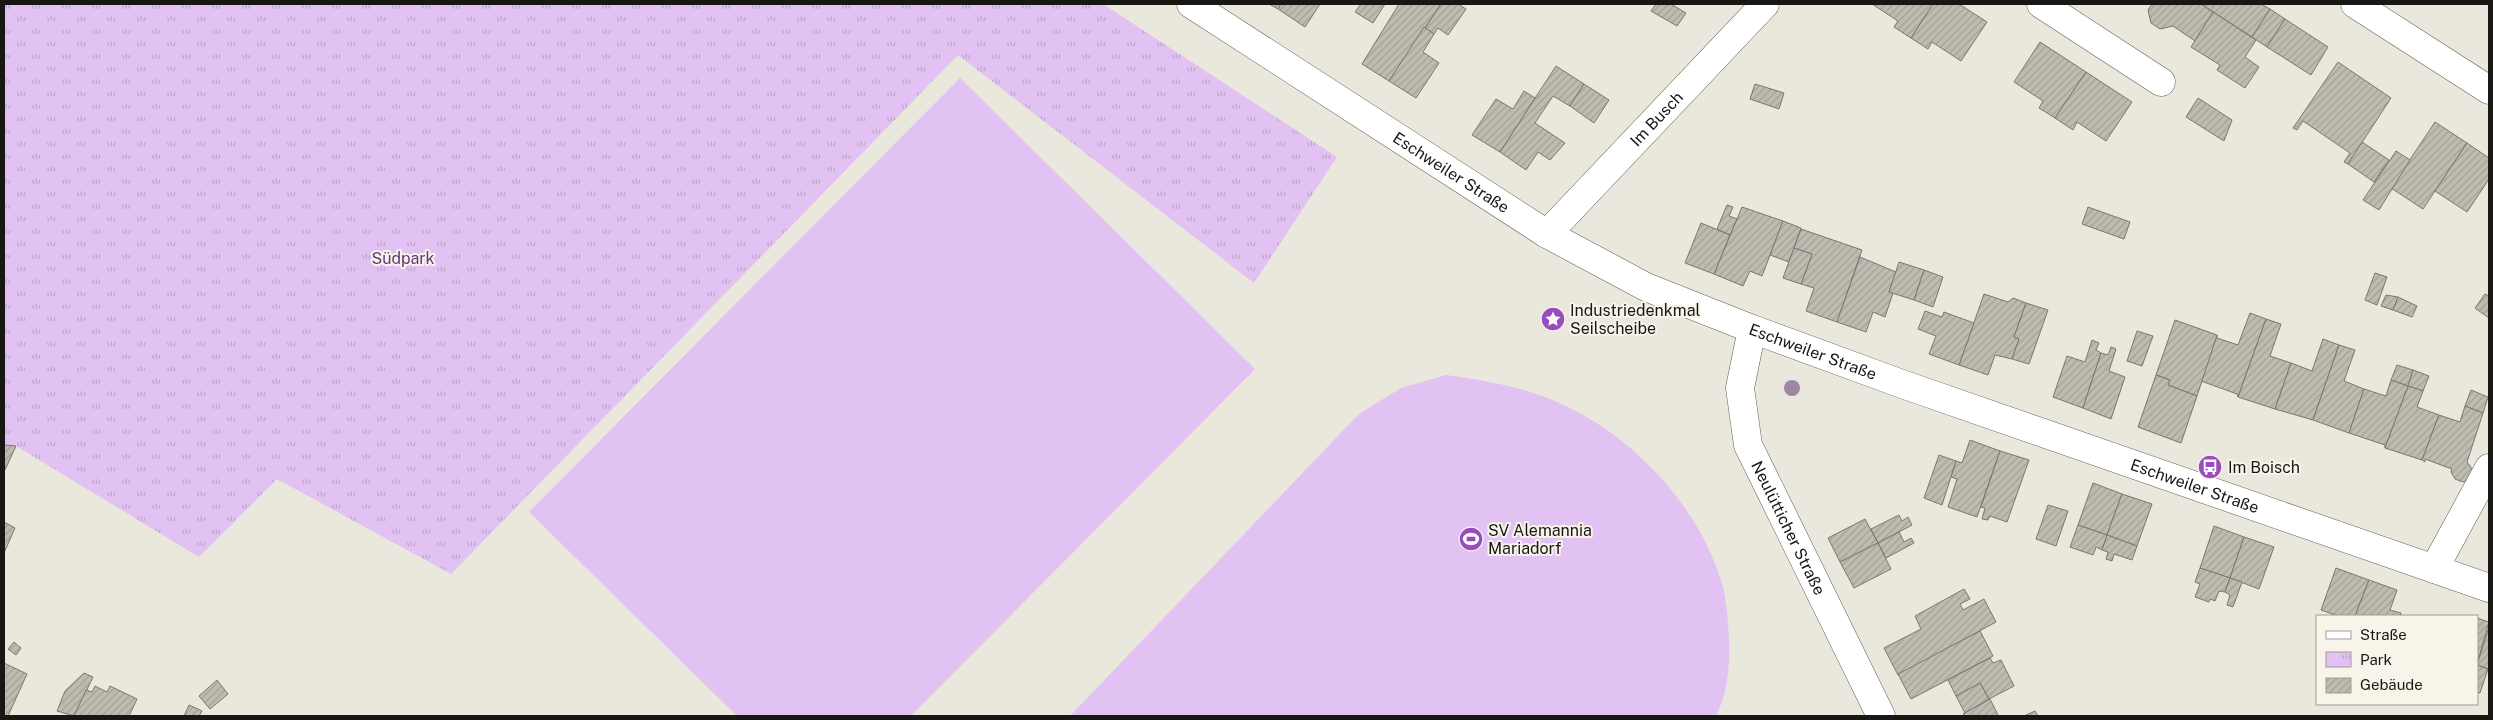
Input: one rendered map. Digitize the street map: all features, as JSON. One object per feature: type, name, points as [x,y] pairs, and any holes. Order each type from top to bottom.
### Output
[{"type":"street","name":"Eschweiler Straße","points":[[1191,4],[1547,234],[1646,287],[1752,330],[2082,448],[2489,588]]},
{"type":"street","name":"Im Busch","points":[[1547,234],[1766,4]]},
{"type":"street","points":[[2041,4],[2161,82]]},
{"type":"street","points":[[2355,4],[2489,90]]},
{"type":"street","name":"Neulütticher Straße","points":[[1752,330],[1740,388],[1748,445],[1881,716]]},
{"type":"street","points":[[2434,569],[2489,468]]},
{"type":"green space","name":"Südpark","points":[[4,4],[1103,4],[1337,157],[1254,283],[958,55],[451,574],[277,479],[199,557],[16,446],[4,445]]},
{"type":"green space","points":[[960,78],[1255,369],[911,716],[737,716],[529,512]]},
{"type":"green space","name":"SV Alemannia Mariadorf","points":[[1446,375],[1490,382],[1531,392],[1559,403],[1586,417],[1613,434],[1638,454],[1681,503],[1699,529],[1713,558],[1723,587],[1728,620],[1729,659],[1726,688],[1716,716],[1070,716],[1359,414],[1401,388]]},
{"type":"building","points":[[1269,4],[1281,4],[1278,9]]},
{"type":"building","points":[[1281,4],[1320,4],[1305,27],[1278,9]]},
{"type":"building","points":[[1361,4],[1385,4],[1373,23],[1355,12]]},
{"type":"building","points":[[1399,4],[1441,4],[1389,81],[1362,64]]},
{"type":"building","points":[[1441,4],[1458,4],[1466,9],[1448,35],[1438,28],[1434,34],[1425,28]]},
{"type":"building","points":[[1656,4],[1671,4],[1686,13],[1677,26],[1651,11]]},
{"type":"building","points":[[1872,4],[1933,4],[1911,38],[1894,27],[1898,21]]},
{"type":"building","points":[[1933,4],[1959,4],[1987,22],[1961,61],[1932,42],[1928,49],[1911,38]]},
{"type":"building","points":[[2152,4],[2201,4],[2213,12],[2195,41],[2173,26],[2160,29],[2151,23],[2148,10]]},
{"type":"building","points":[[2201,4],[2261,4],[2270,9],[2252,37]]},
{"type":"building","points":[[2270,9],[2285,19],[2267,47],[2252,37]]},
{"type":"building","points":[[2213,12],[2256,40],[2245,57],[2259,67],[2245,88],[2217,70],[2220,65],[2191,47]]},
{"type":"building","points":[[2285,19],[2328,47],[2311,75],[2267,47]]},
{"type":"building","points":[[1424,27],[1434,34],[1423,52],[1439,63],[1416,98],[1389,81]]},
{"type":"building","points":[[2040,42],[2086,72],[2055,118],[2039,108],[2043,101],[2014,82]]},
{"type":"building","points":[[2338,62],[2391,98],[2348,164],[2344,162],[2350,153],[2303,121],[2297,130],[2293,128]]},
{"type":"building","points":[[1556,66],[1584,84],[1570,106],[1553,96],[1535,123],[1565,143],[1550,160],[1538,152],[1526,170],[1500,152]]},
{"type":"building","points":[[2086,72],[2132,102],[2106,141],[2077,122],[2073,130],[2055,118]]},
{"type":"building","points":[[1584,84],[1609,100],[1594,123],[1570,106]]},
{"type":"building","points":[[1755,84],[1784,93],[1779,109],[1750,99]]},
{"type":"building","points":[[1524,91],[1535,98],[1500,152],[1472,135],[1496,99],[1513,109]]},
{"type":"building","points":[[2198,98],[2232,120],[2224,141],[2186,117]]},
{"type":"building","points":[[2435,122],[2467,143],[2423,209],[2391,188]]},
{"type":"building","points":[[2362,142],[2389,160],[2374,182],[2348,164]]},
{"type":"building","points":[[2467,143],[2489,158],[2489,179],[2467,212],[2435,191]]},
{"type":"building","points":[[2396,151],[2410,160],[2379,210],[2363,200]]},
{"type":"building","points":[[1727,205],[1733,207],[1729,216],[1737,219],[1730,235],[1717,229]]},
{"type":"building","points":[[1742,207],[1783,221],[1762,276],[1750,271],[1743,286],[1714,274]]},
{"type":"building","points":[[2088,207],[2130,222],[2124,239],[2082,224]]},
{"type":"building","points":[[1783,221],[1801,228],[1789,262],[1770,255]]},
{"type":"building","points":[[1701,223],[1730,235],[1714,274],[1685,263]]},
{"type":"building","points":[[1801,229],[1862,250],[1837,322],[1806,311],[1814,288],[1801,284],[1812,254],[1794,248]]},
{"type":"building","points":[[1794,248],[1812,254],[1801,284],[1783,278]]},
{"type":"building","points":[[1860,257],[1896,272],[1889,292],[1893,293],[1885,317],[1873,312],[1866,332],[1837,322]]},
{"type":"building","points":[[1899,262],[1924,270],[1914,300],[1889,292]]},
{"type":"building","points":[[1924,270],[1943,277],[1933,307],[1914,300]]},
{"type":"building","points":[[2375,273],[2387,277],[2377,305],[2365,300]]},
{"type":"building","points":[[1984,294],[2008,302],[2013,298],[2026,303],[2014,337],[2019,339],[2012,359],[1995,355],[1988,375],[1959,365]]},
{"type":"building","points":[[2485,294],[2489,296],[2489,318],[2475,308]]},
{"type":"building","points":[[2386,295],[2398,297],[2393,310],[2381,306]]},
{"type":"building","points":[[2398,297],[2417,306],[2412,317],[2393,310]]},
{"type":"building","points":[[2026,303],[2048,310],[2029,364],[2012,359],[2019,339],[2014,337]]},
{"type":"building","points":[[1925,311],[1942,317],[1944,312],[1974,323],[1959,365],[1929,354],[1936,336],[1918,329]]},
{"type":"building","points":[[2250,313],[2266,319],[2238,397],[2237,394],[2201,381],[2217,335],[2217,338],[2238,345]]},
{"type":"building","points":[[2266,319],[2281,324],[2270,356],[2291,363],[2275,409],[2238,397]]},
{"type":"building","points":[[2175,320],[2217,335],[2197,396],[2168,385],[2170,380],[2156,375]]},
{"type":"building","points":[[2137,331],[2153,336],[2142,366],[2127,361]]},
{"type":"building","points":[[2323,339],[2339,345],[2313,420],[2275,409],[2291,363],[2312,371]]},
{"type":"building","points":[[2092,340],[2099,343],[2096,350],[2101,353],[2083,408],[2053,397],[2067,356],[2085,362]]},
{"type":"building","points":[[2339,345],[2355,350],[2344,381],[2364,389],[2349,433],[2313,420]]},
{"type":"building","points":[[2111,347],[2116,349],[2109,371],[2125,377],[2111,419],[2083,408],[2101,353],[2108,355]]},
{"type":"building","points":[[2397,365],[2413,370],[2408,386],[2391,380]]},
{"type":"building","points":[[2413,370],[2429,376],[2423,391],[2408,386]]},
{"type":"building","points":[[2156,375],[2170,380],[2168,385],[2197,396],[2181,443],[2138,427]]},
{"type":"building","points":[[2391,380],[2408,386],[2385,448],[2385,445],[2349,433],[2364,389],[2386,396]]},
{"type":"building","points":[[2408,386],[2423,391],[2417,407],[2439,415],[2422,460],[2385,448]]},
{"type":"building","points":[[2471,390],[2488,397],[2483,413],[2465,406]]},
{"type":"building","points":[[2465,406],[2483,413],[2467,462],[2473,470],[2470,479],[2463,482],[2455,479],[2451,472],[2452,469],[2425,459],[2425,462],[2422,460],[2439,415],[2460,422]]},
{"type":"building","points":[[1970,440],[2000,451],[1977,517],[1948,507],[1957,479],[1951,477],[1956,461],[1962,463]]},
{"type":"building","points":[[4,445],[16,446],[4,472]]},
{"type":"building","points":[[2000,451],[2029,460],[2007,522],[1990,516],[1988,520],[1982,519],[1985,508],[1981,507]]},
{"type":"building","points":[[1939,455],[1956,461],[1942,505],[1924,498]]},
{"type":"building","points":[[2093,483],[2122,494],[2107,535],[2078,525]]},
{"type":"building","points":[[2122,494],[2152,504],[2137,546],[2107,535]]},
{"type":"building","points":[[2048,505],[2068,511],[2056,546],[2036,539]]},
{"type":"building","points":[[1899,515],[1902,521],[1908,517],[1912,525],[1878,543],[1871,529]]},
{"type":"building","points":[[1865,519],[1878,543],[1840,562],[1828,538]]},
{"type":"building","points":[[4,522],[15,528],[4,553]]},
{"type":"building","points":[[2078,525],[2107,535],[2102,550],[2096,547],[2093,555],[2070,547]]},
{"type":"building","points":[[2214,526],[2244,537],[2230,578],[2200,568]]},
{"type":"building","points":[[1899,532],[1904,542],[1911,538],[1914,543],[1886,558],[1878,543]]},
{"type":"building","points":[[2107,535],[2137,546],[2132,560],[2114,554],[2112,561],[2106,559],[2108,552],[2102,550]]},
{"type":"building","points":[[2244,537],[2274,547],[2259,589],[2230,578]]},
{"type":"building","points":[[1878,543],[1891,569],[1854,588],[1840,562]]},
{"type":"building","points":[[2200,568],[2230,578],[2225,592],[2219,591],[2215,601],[2210,599],[2209,602],[2195,597],[2200,584],[2195,582]]},
{"type":"building","points":[[2336,568],[2369,580],[2355,615],[2335,615],[2321,610]]},
{"type":"building","points":[[2230,578],[2242,582],[2233,607],[2227,605],[2230,595],[2225,592]]},
{"type":"building","points":[[2369,580],[2397,590],[2390,610],[2401,613],[2400,615],[2355,615]]},
{"type":"building","points":[[1964,589],[1970,599],[1960,604],[1963,610],[1984,599],[1996,622],[1898,675],[1884,648],[1921,629],[1915,616]]},
{"type":"building","points":[[2478,618],[2489,622],[2478,660]]},
{"type":"building","points":[[2489,627],[2489,669],[2478,665]]},
{"type":"building","points":[[1980,631],[1993,656],[1911,699],[1898,674]]},
{"type":"building","points":[[14,642],[21,648],[16,655],[8,649]]},
{"type":"building","points":[[1990,658],[1993,663],[2001,660],[2014,686],[1989,699],[1980,683],[1956,696],[1948,680]]},
{"type":"building","points":[[4,663],[27,674],[8,716],[4,716]]},
{"type":"building","points":[[2478,665],[2488,669],[2480,693],[2478,692]]},
{"type":"building","points":[[84,673],[93,677],[74,716],[57,711],[65,691]]},
{"type":"building","points":[[217,680],[228,694],[210,709],[199,696]]},
{"type":"building","points":[[1980,683],[1989,699],[1965,713],[1956,696]]},
{"type":"building","points":[[95,686],[107,692],[110,686],[137,699],[129,716],[74,716],[86,690],[92,692]]},
{"type":"building","points":[[1990,699],[1998,715],[1965,716],[1963,714]]},
{"type":"building","points":[[189,705],[202,711],[199,716],[184,716]]},
{"type":"building","points":[[2035,711],[2038,716],[2024,716]]},
{"type":"place","name":"Industriedenkmal Seilscheibe","points":[[1553,319]]},
{"type":"place","name":"Im Boisch","points":[[2210,467]]},
{"type":"place","name":"SV Alemannia Mariadorf","points":[[1471,539]]}]
